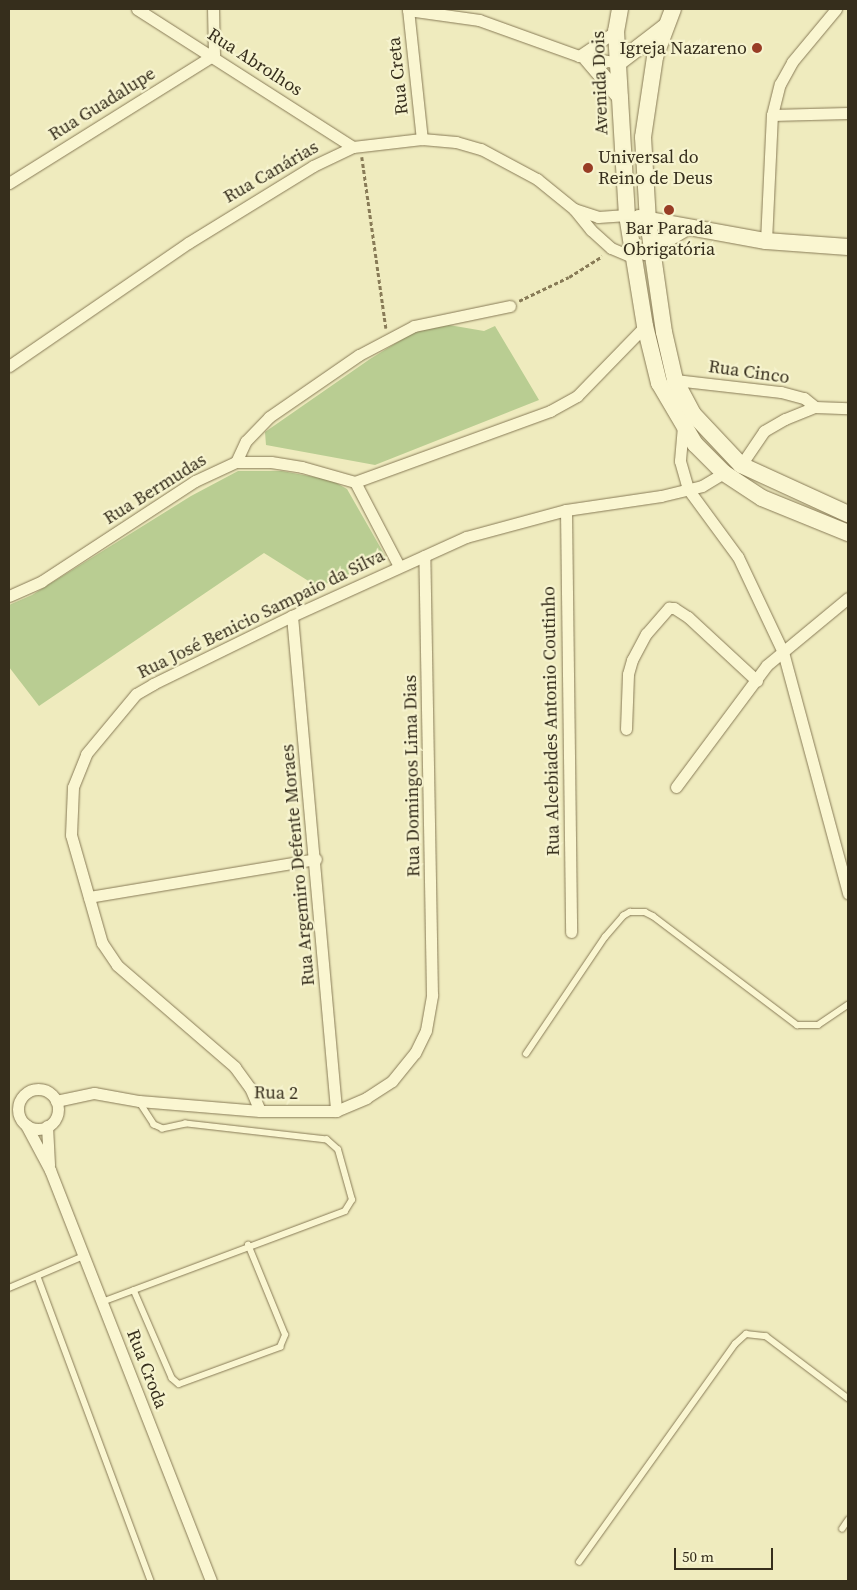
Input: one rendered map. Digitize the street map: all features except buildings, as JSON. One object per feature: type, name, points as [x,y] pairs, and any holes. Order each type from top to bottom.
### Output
[{"type":"main road","name":"Avenida Dois","points":[[620,9],[616,31],[627,215],[645,326],[659,384],[695,444],[724,473],[762,498],[848,533]]},
{"type":"main road","points":[[673,9],[655,57],[644,114],[648,221],[675,380],[693,414],[741,465],[848,514]]},
{"type":"main road","points":[[618,63],[665,27]]},
{"type":"main road","points":[[583,57],[620,97]]},
{"type":"main road","points":[[627,215],[684,229],[766,241],[848,248]]},
{"type":"main road","points":[[634,258],[684,229]]},
{"type":"street","name":"Rua Abrolhos","points":[[137,9],[214,55],[357,146]]},
{"type":"street","points":[[213,9],[214,55]]},
{"type":"street","points":[[408,9],[480,14],[583,57],[618,63]]},
{"type":"street","name":"Rua Creta","points":[[408,9],[422,139]]},
{"type":"street","points":[[766,241],[772,116],[780,84],[792,62],[836,9]]},
{"type":"street","points":[[583,57],[616,31]]},
{"type":"street","name":"Rua Guadalupe","points":[[9,183],[214,55]]},
{"type":"street","points":[[772,116],[848,113]]},
{"type":"street","name":"Rua Canárias","points":[[9,366],[196,238],[313,166],[357,146],[422,139],[456,142],[481,148],[537,179],[574,208],[591,230],[611,248],[634,258]]},
{"type":"street","name":"Rua Canárias","points":[[574,208],[598,217],[627,215]]},
{"type":"street","points":[[236,462],[246,441],[269,417],[388,339],[414,326],[510,306]]},
{"type":"street","points":[[400,566],[355,482],[556,408],[577,396],[645,326]]},
{"type":"street","name":"Rua Cinco","points":[[675,380],[781,392],[804,398],[816,407]]},
{"type":"street","name":"Rua Cinco","points":[[741,465],[764,431],[816,407],[848,408]]},
{"type":"street","points":[[683,426],[680,461],[688,489],[738,557],[782,652],[848,893]]},
{"type":"street","name":"Rua Bermudas","points":[[9,596],[42,581],[195,481],[236,462],[271,462],[302,467],[355,482]]},
{"type":"street","name":"Rua José Benicio Sampaio da Silva","points":[[260,1111],[250,1088],[221,1052],[111,957],[98,933],[70,835],[73,787],[86,754],[136,694],[171,674],[400,566],[466,537],[566,510],[643,500],[688,489],[711,482],[724,473]]},
{"type":"street","name":"Rua Alcebiades Antonio Coutinho","points":[[566,510],[571,932]]},
{"type":"street","name":"Rua Domingos Lima Dias","points":[[424,556],[432,995]]},
{"type":"street","points":[[676,787],[757,681],[782,652],[848,598]]},
{"type":"street","points":[[626,729],[628,674],[632,660],[655,623],[666,610],[674,608],[688,617],[757,681]]},
{"type":"street","name":"Rua Argemiro Defente Moraes","points":[[292,616],[316,859],[336,1111]]},
{"type":"street","points":[[89,897],[316,859]]},
{"type":"street","name":"Rua 2","points":[[56,1101],[94,1093],[139,1101],[260,1111],[336,1111],[366,1098],[392,1081],[415,1053],[426,1030],[432,995]]},
{"type":"street","points":[[38,1089],[52,1095],[56,1101],[56,1116],[47,1126],[33,1128],[26,1126],[18,1114],[14,1098],[38,1089]]},
{"type":"street","name":"Rua Croda","points":[[26,1126],[50,1170],[209,1580]]},
{"type":"street","name":"Rua Croda","points":[[47,1126],[50,1170]]},
{"type":"lane","points":[[526,1054],[605,937],[622,916],[630,912],[645,912],[653,916],[797,1024],[818,1026],[848,1005]]},
{"type":"lane","points":[[102,1302],[350,1207],[352,1197],[338,1150],[327,1140],[309,1136],[186,1124],[163,1129],[154,1125],[139,1101]]},
{"type":"lane","points":[[134,1290],[172,1378],[178,1384],[280,1347],[285,1335],[248,1245]]},
{"type":"lane","points":[[9,1288],[84,1256]]},
{"type":"lane","points":[[38,1277],[150,1581]]},
{"type":"lane","points":[[579,1562],[735,1344],[746,1334],[753,1332],[766,1336],[848,1398]]},
{"type":"lane","points":[[842,1529],[848,1520]]},
{"type":"path","points":[[357,146],[388,339]]},
{"type":"path","points":[[510,306],[581,270],[611,248]]},
{"type":"green space","points":[[449,325],[484,331],[495,326],[539,400],[375,465],[266,445],[265,432],[370,359],[414,332]]},
{"type":"green space","points":[[238,471],[282,471],[331,480],[347,489],[387,559],[318,587],[264,553],[39,706],[9,667],[9,605],[32,595],[191,496]]},
{"type":"place","name":"Igreja Nazareno","points":[[757,48]]},
{"type":"place","name":"Universal do Reino de Deus","points":[[588,168]]},
{"type":"place","name":"Bar Parada Obrigatória","points":[[669,210]]}]
